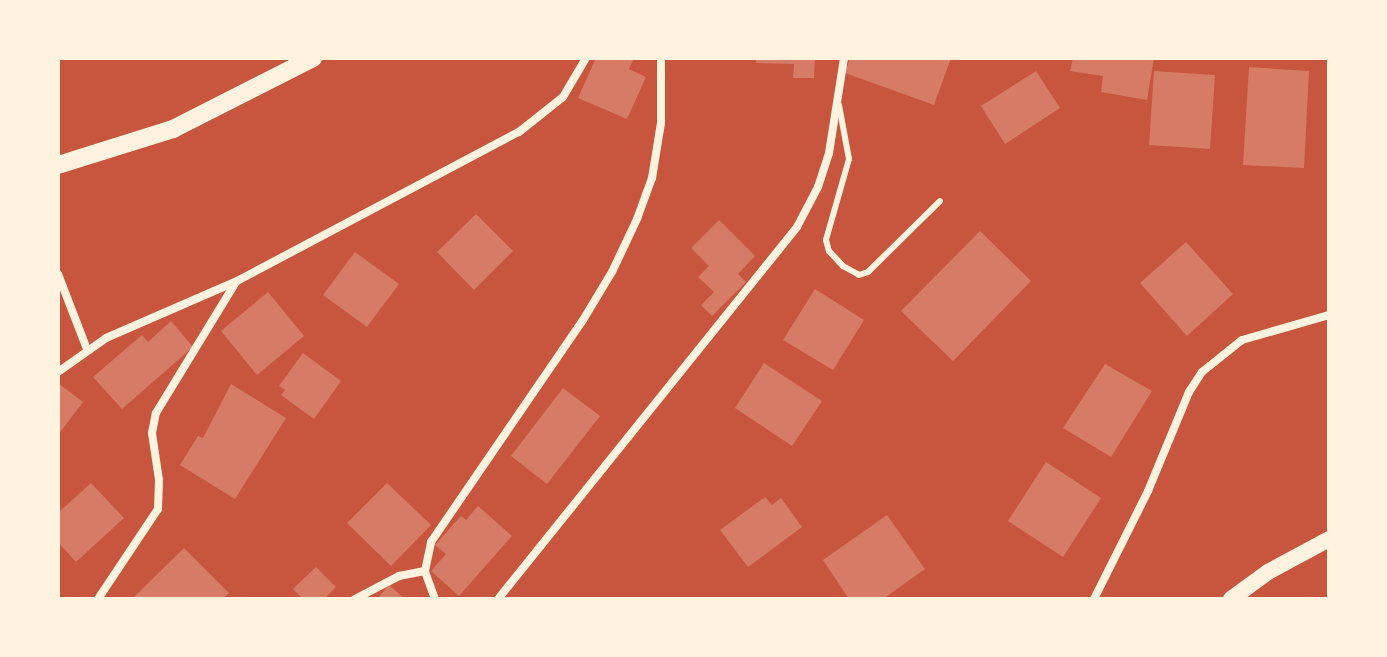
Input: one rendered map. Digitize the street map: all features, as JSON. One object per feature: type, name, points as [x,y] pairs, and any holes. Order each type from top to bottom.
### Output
[{"type":"main road","points":[[58,165],[173,129],[313,58]]},
{"type":"main road","points":[[1231,599],[1268,572],[1329,539]]},
{"type":"street","points":[[58,372],[87,349],[237,281],[519,132],[563,97],[586,58]]},
{"type":"street","points":[[435,599],[425,571],[431,542],[583,320],[612,272],[637,219],[652,178],[661,123],[661,58]]},
{"type":"street","points":[[498,599],[797,227],[818,187],[838,101],[844,58]]},
{"type":"street","points":[[58,274],[87,349]]},
{"type":"street","points":[[98,599],[158,509],[159,480],[152,433],[156,413],[237,281]]},
{"type":"street","points":[[1094,599],[1148,491],[1189,392],[1202,372],[1242,340],[1329,315]]},
{"type":"street","points":[[355,599],[399,576],[425,571]]},
{"type":"lane","points":[[838,101],[849,159],[826,240],[829,251],[843,266],[859,275],[868,272],[940,201]]},
{"type":"building","points":[[596,58],[634,58],[629,69],[646,77],[627,119],[578,98]]},
{"type":"building","points":[[756,58],[815,58],[814,78],[793,78],[794,64],[756,63]]},
{"type":"building","points":[[850,58],[951,58],[934,105],[845,73]]},
{"type":"building","points":[[1073,58],[1154,58],[1147,100],[1101,92],[1103,76],[1070,71]]},
{"type":"building","points":[[1249,67],[1309,71],[1304,168],[1243,165]]},
{"type":"building","points":[[1036,71],[1060,108],[1005,144],[981,106]]},
{"type":"building","points":[[1154,71],[1215,75],[1210,149],[1149,145]]},
{"type":"building","points":[[476,214],[513,251],[474,290],[437,252]]},
{"type":"building","points":[[719,220],[755,256],[738,274],[746,282],[712,316],[701,305],[714,292],[698,277],[709,266],[691,248]]},
{"type":"building","points":[[980,231],[1031,281],[953,361],[901,311]]},
{"type":"building","points":[[1186,242],[1233,294],[1187,336],[1140,283]]},
{"type":"building","points":[[355,252],[399,284],[367,327],[323,295]]},
{"type":"building","points":[[815,289],[864,320],[833,370],[783,340]]},
{"type":"building","points":[[268,292],[304,336],[257,375],[221,331]]},
{"type":"building","points":[[171,321],[193,347],[122,409],[93,377],[142,335],[148,342]]},
{"type":"building","points":[[303,353],[341,381],[314,419],[281,395],[285,390],[279,386]]},
{"type":"building","points":[[764,363],[822,401],[792,446],[735,408]]},
{"type":"building","points":[[1105,364],[1152,391],[1111,457],[1063,428]]},
{"type":"building","points":[[58,383],[83,402],[58,435]]},
{"type":"building","points":[[231,384],[286,418],[235,499],[180,465],[198,436],[203,438]]},
{"type":"building","points":[[563,388],[600,416],[547,484],[511,456]]},
{"type":"building","points":[[1046,462],[1101,498],[1063,557],[1008,521]]},
{"type":"building","points":[[91,483],[124,518],[76,562],[58,542],[58,513]]},
{"type":"building","points":[[387,483],[431,525],[391,566],[347,523]]},
{"type":"building","points":[[765,497],[772,505],[781,498],[802,527],[748,567],[720,530]]},
{"type":"building","points":[[478,506],[512,536],[459,596],[431,571],[446,554],[435,545],[461,516],[466,520]]},
{"type":"building","points":[[887,515],[925,569],[883,599],[849,599],[823,560]]},
{"type":"building","points":[[184,548],[229,593],[222,599],[132,599]]},
{"type":"building","points":[[316,567],[336,587],[324,599],[303,599],[293,589]]},
{"type":"building","points":[[389,585],[405,599],[377,599]]}]
